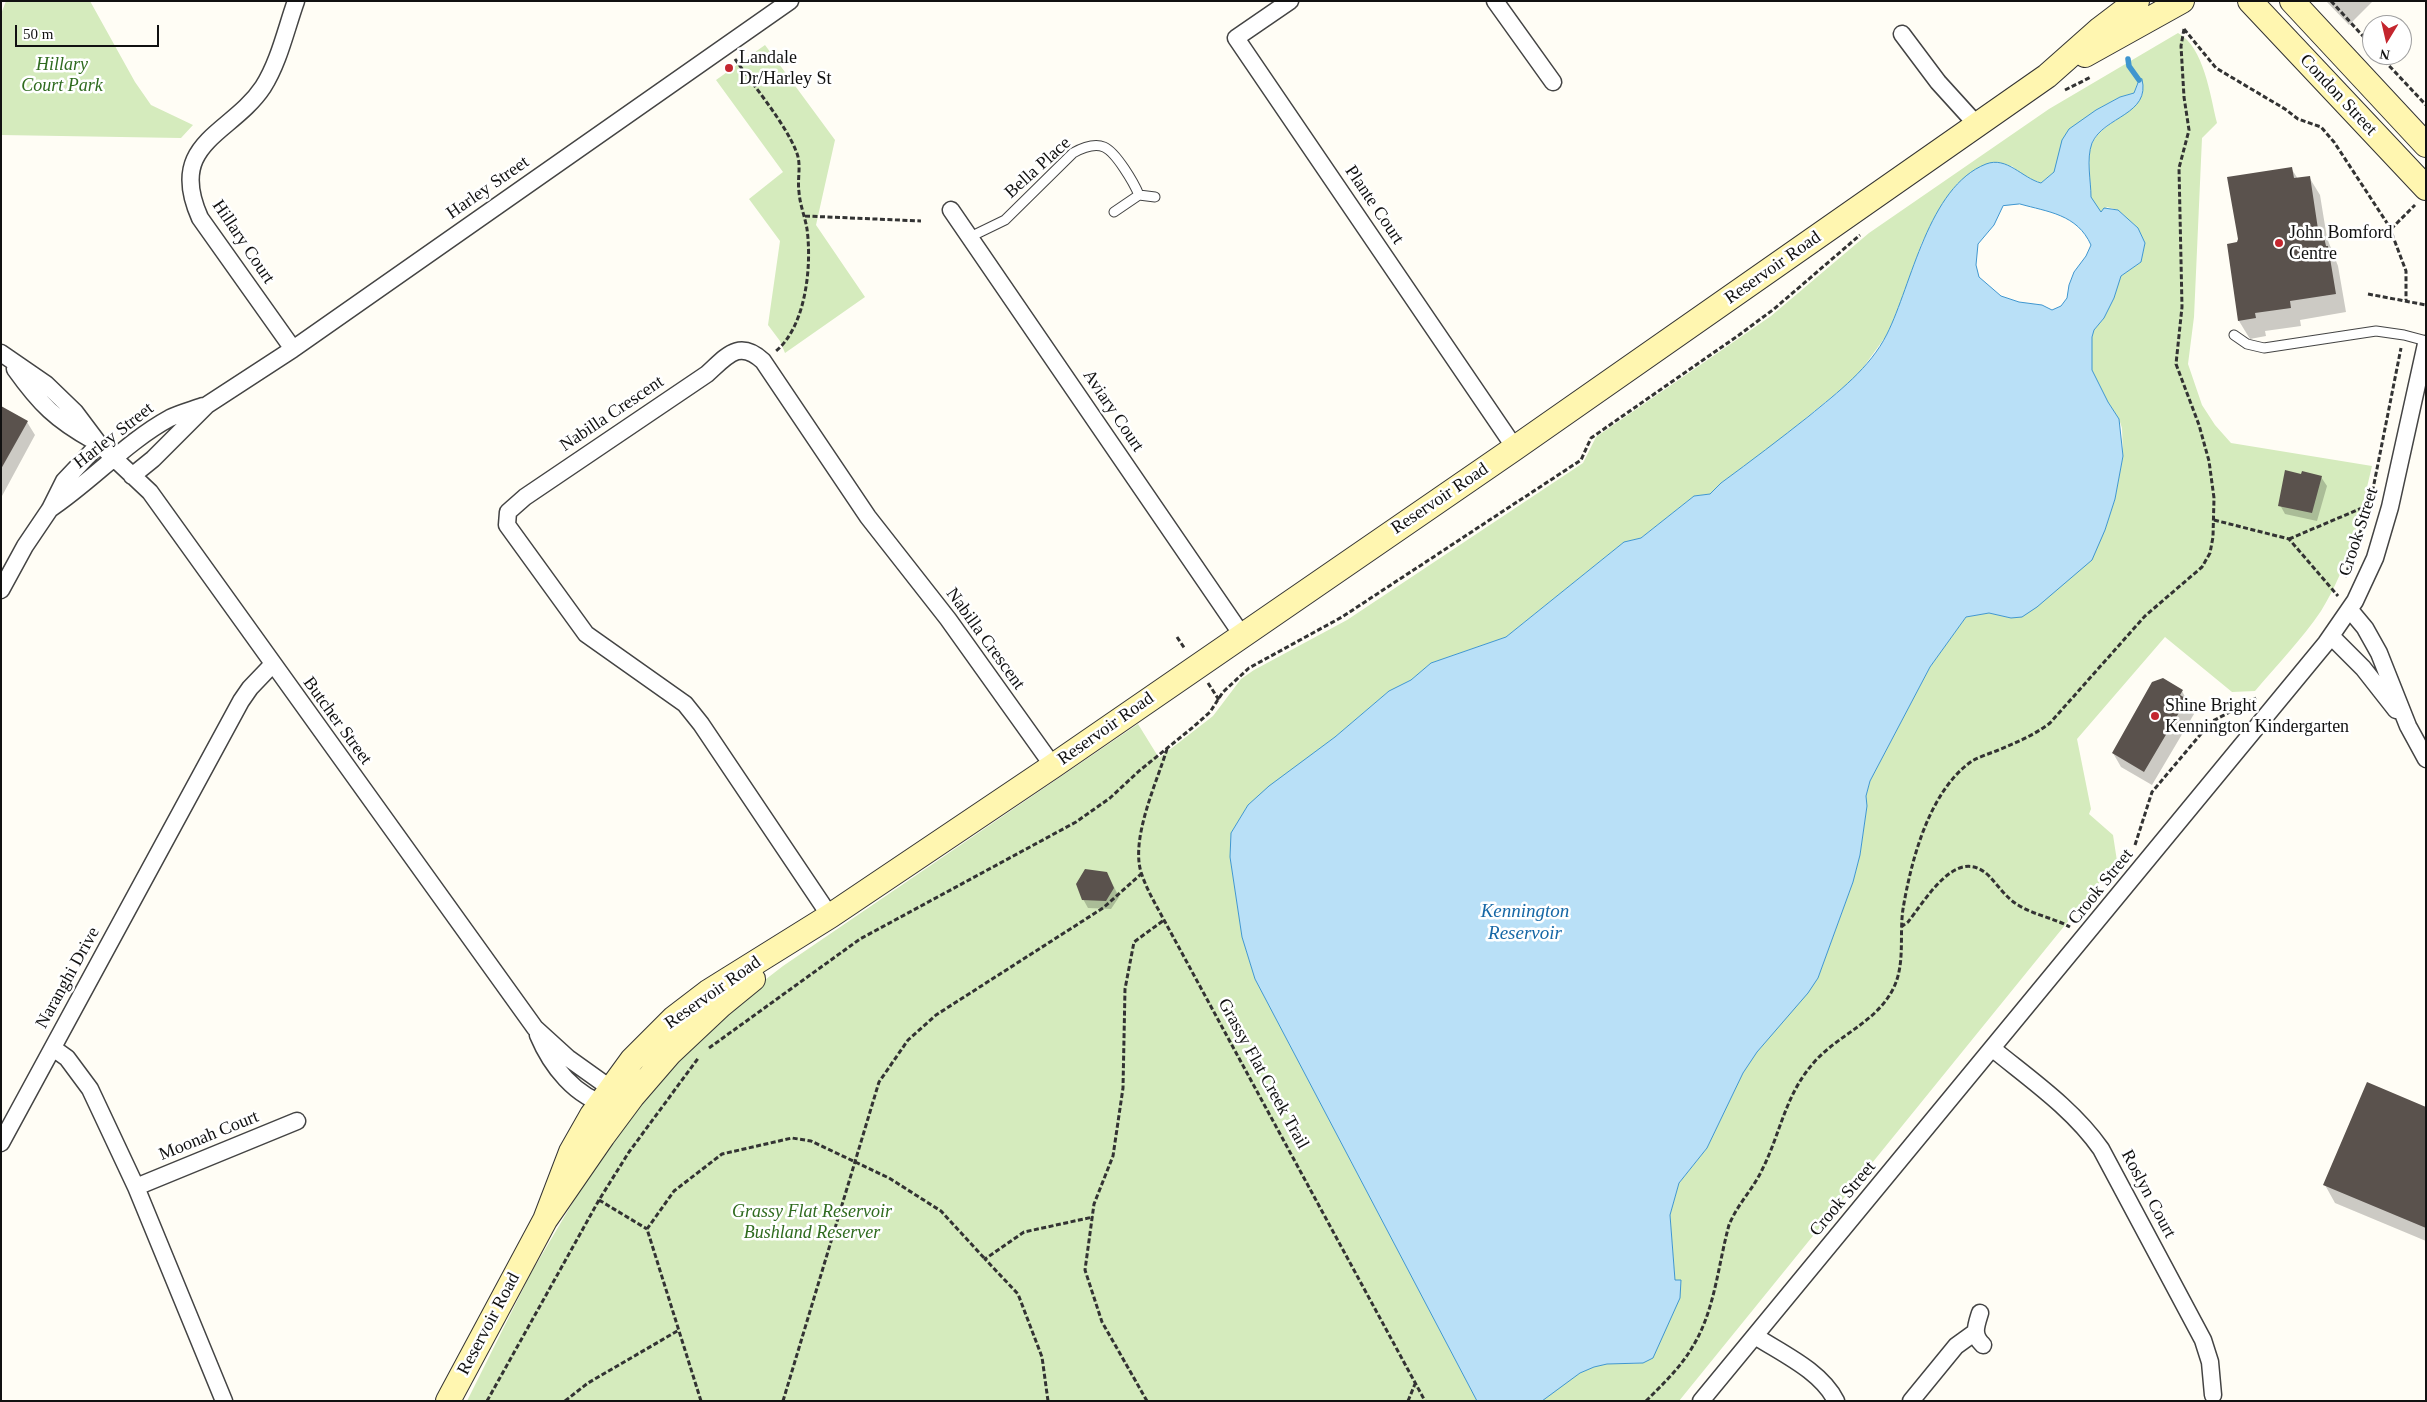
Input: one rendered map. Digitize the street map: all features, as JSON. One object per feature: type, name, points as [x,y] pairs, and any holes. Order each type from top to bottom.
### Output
[{"type":"main road","name":"Reservoir Road","points":[[2054,84],[2100,29],[2137,1]]},
{"type":"main road","name":"Reservoir Road","points":[[545,1220],[571,1152],[605,1096],[632,1060],[674,1018],[708,992],[830,916],[1053,766],[1515,448],[1977,125],[2054,84],[2182,1]]},
{"type":"main road","name":"Condon Street","points":[[2250,1],[2420,181]]},
{"type":"main road","name":"Condon Street","points":[[2292,1],[2425,140]]},
{"type":"main road","points":[[2420,181],[2425,140]]},
{"type":"main road","name":"Reservoir Road","points":[[448,1401],[545,1220],[623,1109],[649,1076],[693,1030],[830,916]]},
{"type":"street","name":"Hillary Court","points":[[293,349],[200,218],[193,203],[192,170],[206,140],[249,104],[263,86],[274,64],[296,1]]},
{"type":"street","name":"Harley Street","points":[[132,476],[160,453],[208,405],[293,349],[790,1]]},
{"type":"street","name":"Plante Court","points":[[1290,1],[1236,38],[1515,448]]},
{"type":"street","points":[[1495,1],[1554,82]]},
{"type":"street","points":[[1902,34],[1938,82],[1977,125]]},
{"type":"street","name":"Aviary Court","points":[[951,210],[1242,635]]},
{"type":"street","name":"Crook Street","points":[[1701,1401],[2086,937],[2331,636],[2350,610],[2365,582],[2382,533],[2426,342]]},
{"type":"street","name":"Nabilla Crescent","points":[[830,916],[701,724],[684,704],[586,634],[527,550],[509,531],[506,519],[508,512],[525,497],[707,374],[730,354],[737,350],[746,350],[763,361],[868,517],[948,619],[1053,766]]},
{"type":"street","name":"Butcher Street","points":[[5,357],[34,395],[65,425],[99,444],[150,492],[535,1028],[548,1058],[572,1084],[605,1096],[623,1109]]},
{"type":"street","name":"Harley Street","points":[[50,509],[74,493],[114,459],[171,418],[208,405]]},
{"type":"street","name":"Harley Street","points":[[1,590],[25,546],[50,509],[64,481],[99,444]]},
{"type":"street","points":[[2350,610],[2379,652],[2408,726],[2426,759]]},
{"type":"street","points":[[2331,636],[2363,668],[2408,726]]},
{"type":"street","name":"Naranghi Drive","points":[[224,1401],[136,1187],[90,1089],[68,1058],[53,1048],[241,701],[272,664]]},
{"type":"street","points":[[1,1143],[53,1048]]},
{"type":"street","name":"Roslyn Court","points":[[1993,1049],[2072,1114],[2101,1149],[2203,1340],[2210,1362],[2213,1395]]},
{"type":"street","name":"Moonah Court","points":[[136,1187],[297,1121]]},
{"type":"street","points":[[1911,1401],[1961,1341],[1979,1339],[1980,1313]]},
{"type":"street","points":[[1755,1336],[1816,1376],[1831,1391],[1836,1401]]},
{"type":"lane","name":"Bella Place","points":[[970,237],[1005,220],[1073,153],[1082,147],[1103,146],[1111,152],[1134,184],[1139,195]]},
{"type":"lane","points":[[1114,212],[1139,195],[1155,197]]},
{"type":"lane","points":[[2234,335],[2247,344],[2264,348],[2376,332],[2404,335],[2426,342]]},
{"type":"path","points":[[2331,1],[2362,35]]},
{"type":"path","points":[[1646,1401],[1681,1364],[1694,1344],[1708,1312],[1733,1214],[1762,1172],[1787,1102],[1802,1077],[1818,1058],[1876,1012],[1893,991],[1900,969],[1901,927],[1913,860],[1935,807],[1946,788],[1973,760],[2033,735],[2064,709],[2146,616],[2202,567],[2210,553],[2214,520],[2213,482],[2200,425],[2176,364],[2182,307],[2179,168],[2189,130],[2184,97],[2182,29],[2216,68],[2286,109],[2298,119],[2321,127],[2334,142],[2391,229],[2406,271],[2406,300]]},
{"type":"path","points":[[726,46],[792,141],[798,153],[798,191],[808,232],[807,289],[790,335],[778,350],[763,361]]},
{"type":"path","points":[[2388,65],[2426,106]]},
{"type":"path","points":[[2054,84],[2095,74]]},
{"type":"path","points":[[2391,229],[2420,181]]},
{"type":"path","points":[[804,216],[921,220]]},
{"type":"path","points":[[487,1401],[599,1200],[629,1152],[702,1053],[860,939],[1076,822],[1110,798],[1210,712],[1223,692],[1248,668],[1342,617],[1581,460],[1591,438],[1774,309],[1867,229]]},
{"type":"path","points":[[2368,294],[2426,304]]},
{"type":"path","points":[[2344,578],[2370,504],[2404,335]]},
{"type":"path","points":[[2289,539],[2370,504]]},
{"type":"path","points":[[2214,520],[2289,539],[2350,610]]},
{"type":"path","points":[[2333,600],[2341,586]]},
{"type":"path","points":[[2129,852],[2139,837],[2152,792],[2211,722],[2248,704],[2262,692]]},
{"type":"path","name":"Grassy Flat Creek Trail","points":[[1167,748],[1144,823],[1139,852],[1141,874],[1164,920],[1425,1401]]},
{"type":"path","points":[[1901,927],[1908,922],[1943,878],[1958,868],[1967,866],[1974,867],[1988,875],[2018,905],[2068,926],[2086,937]]},
{"type":"path","points":[[783,1401],[879,1082],[908,1040],[936,1015],[1103,908],[1141,874]]},
{"type":"path","points":[[2068,926],[2074,918]]},
{"type":"path","points":[[1147,1401],[1102,1322],[1085,1270],[1094,1204],[1114,1156],[1122,1088],[1125,989],[1134,942],[1164,920]]},
{"type":"path","points":[[647,1229],[674,1191],[722,1154],[792,1138],[811,1140],[888,1178],[941,1211],[1018,1294],[1042,1357],[1048,1401]]},
{"type":"path","points":[[599,1200],[647,1229],[701,1401]]},
{"type":"path","points":[[985,1259],[1024,1232],[1093,1217]]},
{"type":"path","points":[[565,1401],[588,1383],[679,1330]]},
{"type":"path","points":[[1408,1401],[1416,1383]]},
{"type":"green space","name":"Hillary Court Park","points":[[6,1],[90,1],[135,82],[151,105],[193,125],[181,138],[1,135],[1,14]]},
{"type":"green space","name":"Grassy Flat Reservoir Bushland Reserver","points":[[2178,33],[2187,40],[2200,60],[2217,123],[2202,138],[2194,317],[2188,364],[2202,405],[2215,425],[2231,443],[2372,466],[2358,522],[2346,559],[2331,594],[2321,611],[2298,642],[2255,691],[2232,692],[2165,637],[2077,739],[2091,809],[2089,814],[2113,835],[2117,861],[1679,1401],[1542,1401],[1564,1383],[1590,1369],[1607,1364],[1643,1363],[1668,1324],[1677,1303],[1681,1280],[1675,1280],[1670,1215],[1679,1183],[1707,1148],[1743,1073],[1757,1052],[1818,978],[1853,882],[1860,855],[1867,806],[1866,796],[1870,781],[1930,667],[1966,617],[1989,613],[2011,618],[2105,530],[2115,499],[2123,456],[2122,428],[2092,370],[2092,337],[2094,330],[2104,318],[2114,298],[2121,276],[2141,262],[2145,243],[2138,228],[2118,210],[2107,207],[2101,213],[2091,198],[2089,157],[2093,142],[2099,134],[2138,102],[2143,93],[2137,84],[2134,93],[2120,97],[2096,110],[2059,158],[2054,172],[2041,183],[2021,175],[2012,166],[1956,185],[1922,242],[1899,307],[1886,336],[1857,376],[1773,445],[1721,483],[1710,494],[1694,496],[1641,538],[1624,542],[1506,637],[1431,663],[1411,680],[1389,691],[1335,737],[1248,805],[1231,833],[1230,857],[1242,937],[1255,979],[1477,1401],[467,1401],[531,1273],[630,1110],[717,1017],[783,966],[1138,724],[1159,758],[1213,716],[1241,679],[1254,670],[1347,620],[1583,463],[1596,437],[1771,316],[1869,233],[2049,109]]},
{"type":"green space","points":[[765,45],[835,140],[816,225],[865,297],[785,353],[780,341],[768,325],[780,241],[749,199],[783,172],[716,80]]},
{"type":"water","name":"Kennington Reservoir","points":[[2142,79],[2143,91],[2140,100],[2133,108],[2098,134],[2092,143],[2089,156],[2091,197],[2101,212],[2104,208],[2118,210],[2138,228],[2145,243],[2141,262],[2121,276],[2114,298],[2104,318],[2094,330],[2092,337],[2092,370],[2119,419],[2123,456],[2115,499],[2105,530],[2092,560],[2037,607],[2022,617],[2011,618],[1989,613],[1966,617],[1930,667],[1870,781],[1866,796],[1867,806],[1860,855],[1853,882],[1818,978],[1808,993],[1757,1052],[1743,1073],[1707,1148],[1679,1183],[1670,1215],[1675,1280],[1681,1280],[1680,1298],[1653,1358],[1643,1363],[1607,1364],[1594,1367],[1580,1373],[1542,1401],[1477,1401],[1255,979],[1242,937],[1230,857],[1231,833],[1248,805],[1269,786],[1335,737],[1389,691],[1411,680],[1431,663],[1506,637],[1624,542],[1641,538],[1694,496],[1710,494],[1721,483],[1831,398],[1853,379],[1880,346],[1896,313],[1924,239],[1936,215],[1950,193],[1966,176],[1986,164],[1994,162],[2008,165],[2041,183],[2054,172],[2062,140],[2069,129],[2096,110],[2120,97],[2134,93],[2139,80]],"holes":[[[2020,204],[2051,212],[2070,221],[2078,227],[2091,245],[2086,256],[2074,272],[2067,298],[2061,306],[2052,310],[2042,305],[2019,302],[2001,296],[1979,277],[1976,265],[1978,244],[1994,225],[2003,206]]]},
{"type":"building","name":"John Bomford Centre","points":[[2292,167],[2294,178],[2310,176],[2318,229],[2322,228],[2326,246],[2328,246],[2336,294],[2290,301],[2291,308],[2255,313],[2256,318],[2238,321],[2227,244],[2237,242],[2238,239],[2227,177]]},
{"type":"building","points":[[1,406],[28,421],[1,469]]},
{"type":"building","points":[[2285,470],[2301,474],[2302,471],[2322,476],[2312,513],[2278,506]]},
{"type":"building","points":[[2163,678],[2183,690],[2180,695],[2187,699],[2144,772],[2112,753],[2152,682]]},
{"type":"building","points":[[1085,869],[1107,872],[1114,888],[1106,901],[1082,900],[1076,884]]},
{"type":"building","points":[[2367,1082],[2426,1107],[2426,1228],[2323,1185]]},
{"type":"waterway","points":[[2128,59],[2129,66],[2139,80]]},
{"type":"place","name":"Landale Dr/Harley St","points":[[729,68]]},
{"type":"place","name":"John Bomford Centre","points":[[2279,243]]},
{"type":"place","name":"Shine Bright Kennington Kindergarten","points":[[2155,716]]}]
